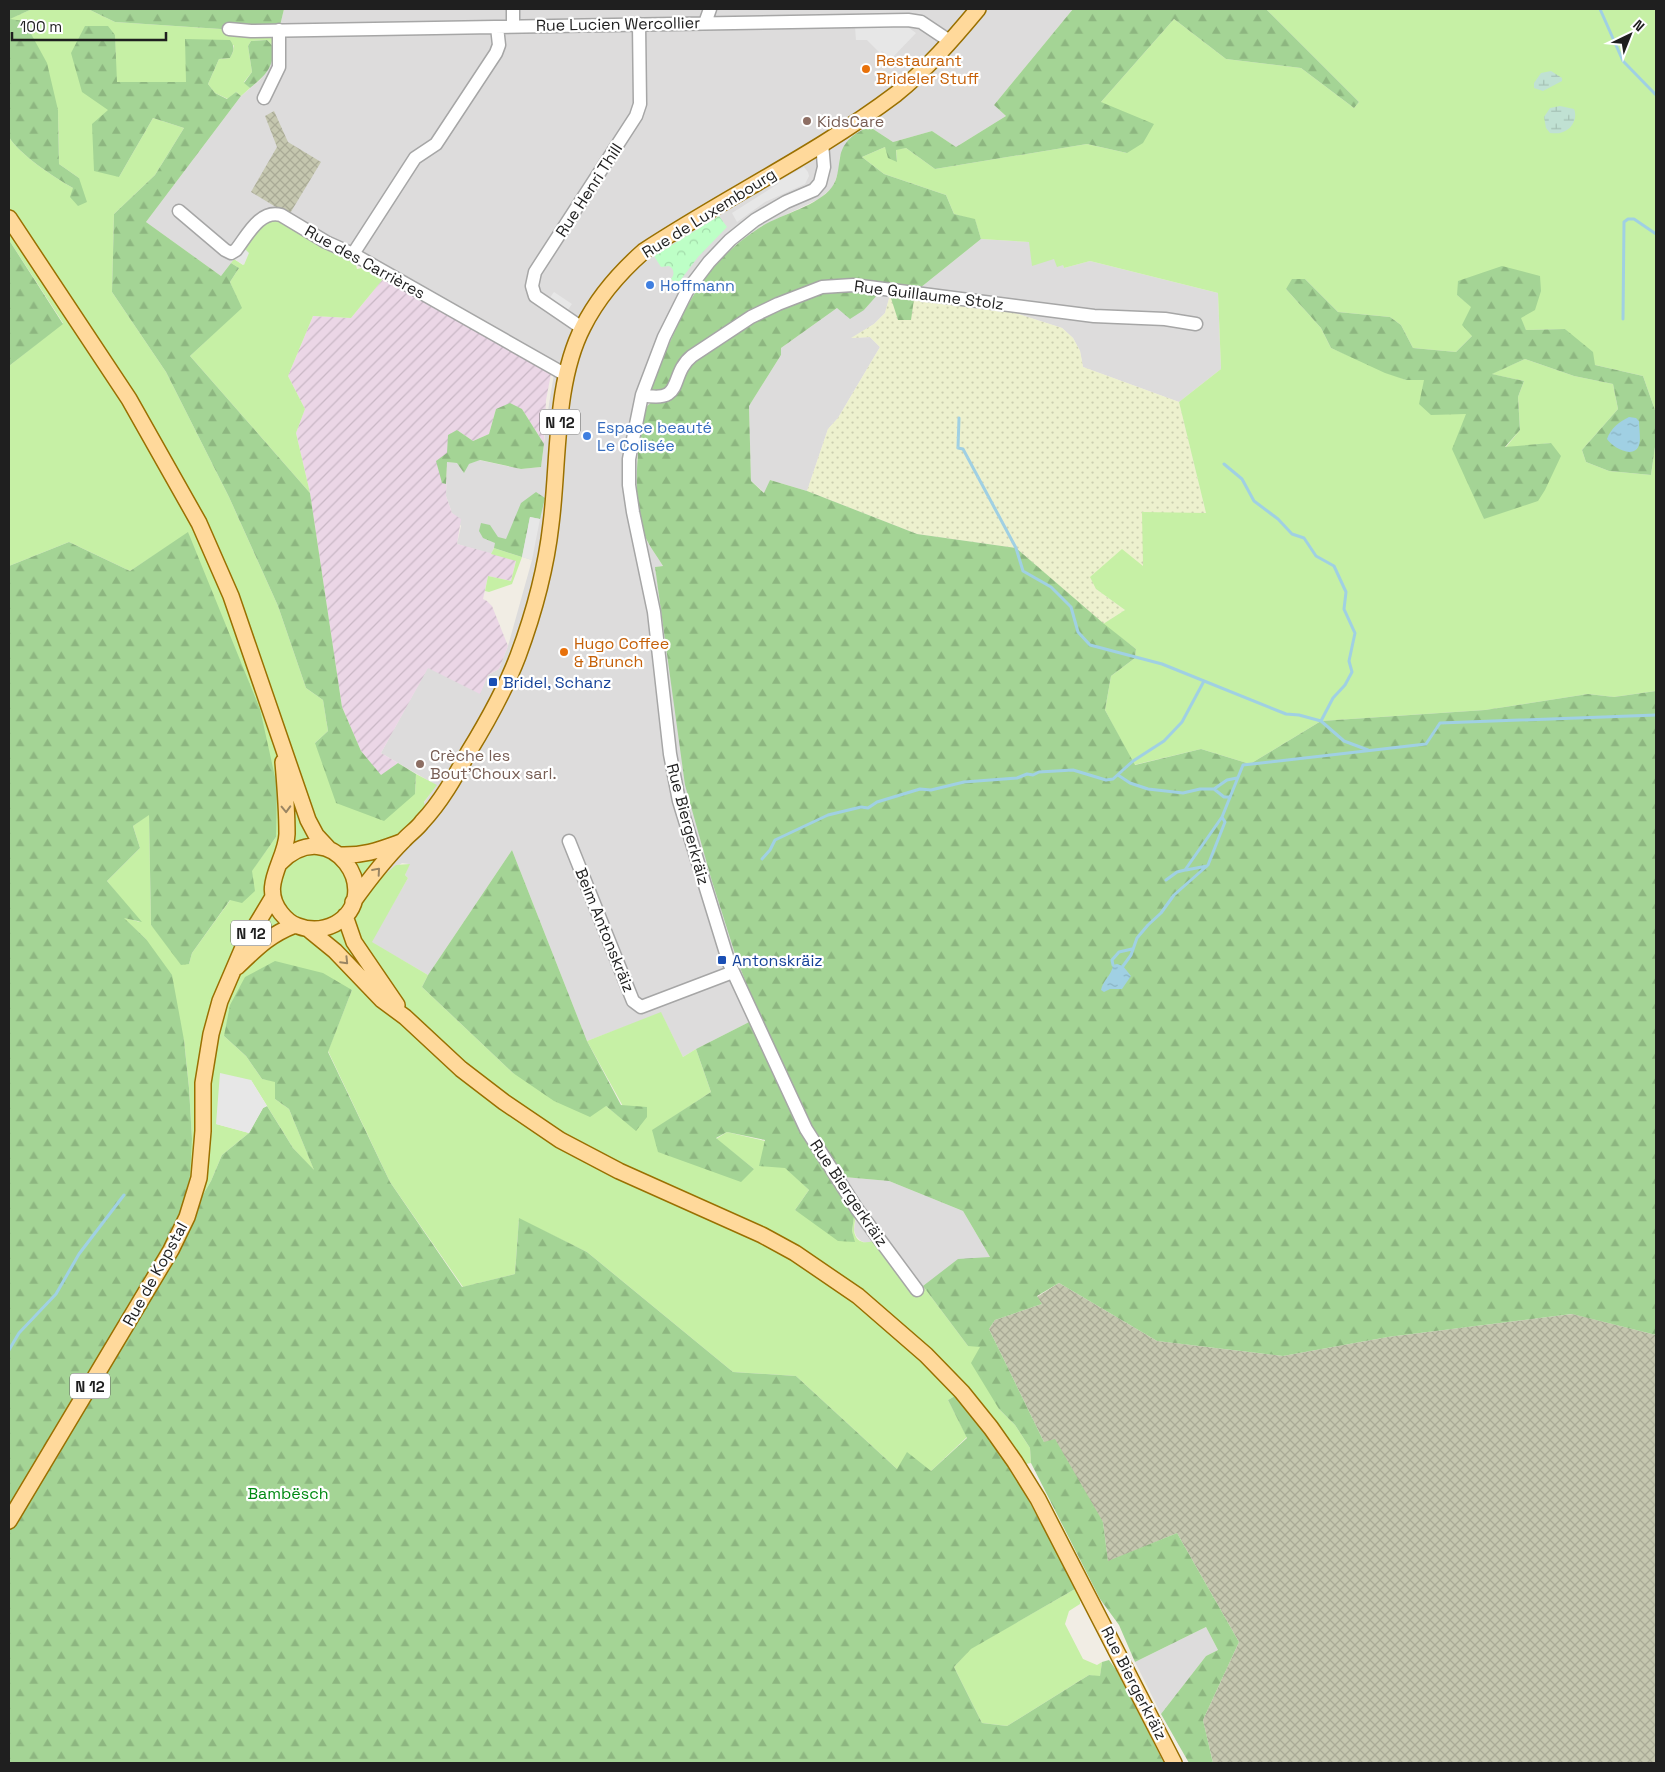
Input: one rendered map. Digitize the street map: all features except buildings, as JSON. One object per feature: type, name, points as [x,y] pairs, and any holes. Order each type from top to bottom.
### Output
[{"type":"main road","name":"Rue de Luxembourg","points":[[353,902],[402,841],[423,822],[450,785],[506,685],[534,610],[544,565],[551,526],[566,375],[582,328],[600,300],[620,273],[644,251],[822,143],[897,93],[951,42],[978,9]]},
{"type":"main road","points":[[9,218],[129,398],[199,523],[231,596],[308,820],[316,835],[348,864],[354,876],[356,889],[353,902],[345,916],[328,927],[318,930],[302,927]]},
{"type":"main road","points":[[281,743],[287,836],[280,863],[274,873],[273,897],[281,914],[335,951],[382,1000],[405,1017]]},
{"type":"main road","name":"Rue de Luxembourg","points":[[334,852],[357,855],[371,853],[402,841]]},
{"type":"main road","points":[[280,863],[293,852],[308,846],[319,846],[334,852]]},
{"type":"main road","name":"Rue de Kopstal","points":[[9,1521],[171,1250],[187,1217],[199,1178],[203,1131],[203,1083],[211,1034],[220,1001],[244,944],[273,897]]},
{"type":"main road","points":[[345,916],[354,942],[405,1017]]},
{"type":"main road","name":"Rue de Kopstal","points":[[232,971],[268,938],[278,932],[302,927]]},
{"type":"main road","name":"Rue Biergerkräiz","points":[[405,1017],[461,1069],[504,1102],[560,1140],[619,1171],[762,1235],[822,1271],[858,1296],[926,1355],[962,1392],[996,1434],[1038,1499],[1174,1763]]},
{"type":"street","points":[[514,9],[514,26]]},
{"type":"street","points":[[706,23],[710,9]]},
{"type":"street","name":"Rue Lucien Wercollier","points":[[230,30],[908,20],[921,22],[951,42]]},
{"type":"street","name":"Rue Henri Thill","points":[[582,328],[535,296],[532,286],[535,272],[636,116],[640,104],[639,24]]},
{"type":"street","points":[[353,254],[415,158],[436,144],[496,53],[498,27]]},
{"type":"street","points":[[264,98],[279,67],[280,30]]},
{"type":"street","name":"Rue Biergerkräiz","points":[[822,143],[824,167],[820,183],[814,190],[786,202],[755,220],[725,246],[686,292],[664,336],[642,394],[630,459],[629,485],[654,612],[670,754],[679,801],[715,921],[733,972],[806,1129],[857,1209],[917,1290]]},
{"type":"street","name":"Rue des Carrières","points":[[179,211],[231,253],[236,250],[258,222],[267,215],[274,213],[281,215],[326,242],[353,254],[566,375]]},
{"type":"street","name":"Rue Guillaume Stolz","points":[[642,394],[657,398],[666,396],[672,392],[681,368],[692,356],[751,317],[822,287],[853,285],[1094,316],[1165,318],[1196,324]]},
{"type":"street","name":"Beim Antonskräiz","points":[[569,841],[633,1001],[641,1007],[733,972]]},
{"type":"shaded area","points":[[284,9],[1073,9],[994,105],[1006,116],[956,147],[932,131],[893,142],[870,127],[848,141],[840,156],[839,170],[833,187],[819,199],[760,227],[733,247],[714,266],[657,398],[643,410],[637,458],[639,514],[645,538],[663,566],[655,567],[664,625],[736,957],[759,1017],[683,1057],[661,1013],[587,1041],[512,850],[428,975],[371,942],[408,878],[405,875],[409,864],[402,863],[381,878],[379,870],[436,785],[381,753],[428,667],[480,693],[488,675],[499,669],[508,646],[532,560],[494,548],[491,554],[457,544],[461,526],[452,513],[446,496],[447,462],[469,464],[479,460],[521,469],[541,467],[554,374],[353,254],[261,224],[221,276],[146,222],[241,96],[261,79],[279,30]]},
{"type":"shaded area","points":[[902,26],[916,33],[891,59],[882,51],[880,53],[867,40],[856,40],[855,27]]},
{"type":"shaded area","points":[[274,111],[288,142],[321,162],[289,215],[251,192],[277,147],[265,116]]},
{"type":"shaded area","points":[[804,167],[809,176],[805,184],[765,202],[737,222],[732,213],[778,184],[779,181]]},
{"type":"shaded area","points":[[981,239],[1029,242],[1063,265],[1064,268],[1090,261],[1218,293],[1221,369],[1179,402],[1083,367],[1080,351],[1073,338],[1062,328],[1015,313],[915,292]]},
{"type":"shaded area","points":[[243,247],[249,253],[244,265],[234,259]]},
{"type":"shaded area","points":[[383,279],[478,329],[551,374],[546,400],[544,444],[522,409],[496,409],[489,434],[473,441],[457,430],[447,454],[446,496],[452,513],[461,519],[457,544],[516,560],[511,581],[488,576],[483,599],[492,606],[508,646],[499,669],[488,675],[480,694],[428,668],[381,753],[398,763],[381,776],[361,751],[342,707],[310,493],[296,433],[305,409],[288,376],[313,316],[351,318]]},
{"type":"shaded area","points":[[554,292],[572,304],[567,311],[549,299]]},
{"type":"shaded area","points":[[880,292],[890,295],[885,313],[874,324],[852,338],[870,337],[880,347],[838,418],[828,429],[807,491],[770,480],[765,493],[751,481],[749,406],[781,355],[781,348],[837,308],[864,310]]},
{"type":"shaded area","points":[[915,292],[1013,306],[1015,313],[1062,328],[1073,338],[1080,351],[1083,367],[1179,402],[1206,513],[1143,567],[1096,589],[1125,610],[1103,624],[1016,548],[917,534],[807,491],[828,429],[838,418],[880,347],[870,337],[851,338],[874,324],[885,313],[890,295]]},
{"type":"shaded area","points":[[530,517],[540,519],[532,560],[522,557]]},
{"type":"shaded area","points":[[220,1073],[251,1080],[267,1106],[263,1108],[249,1133],[216,1124]]},
{"type":"shaded area","points":[[844,1177],[889,1181],[963,1211],[990,1257],[917,1290],[874,1242],[867,1243],[861,1241],[856,1236],[854,1230],[857,1209]]},
{"type":"shaded area","points":[[1059,1283],[1157,1341],[1283,1356],[1388,1337],[1573,1314],[1656,1335],[1656,1763],[1213,1763],[1203,1720],[1239,1642],[1177,1533],[1108,1562],[1103,1522],[1044,1442],[989,1329],[995,1320],[1042,1304],[1037,1297]]},
{"type":"shaded area","points":[[1206,1627],[1218,1650],[1206,1656],[1161,1714],[1135,1662]]},
{"type":"green space","points":[[9,9],[32,9],[10,19],[24,21],[47,63],[58,110],[59,164],[79,178],[87,202],[78,206],[70,197],[73,188],[29,158],[9,137]]},
{"type":"green space","points":[[32,9],[88,9],[115,22],[251,31],[279,30],[274,47],[267,40],[251,41],[248,46],[252,72],[244,82],[250,88],[241,96],[236,92],[228,99],[215,93],[208,84],[219,59],[230,58],[234,45],[186,82],[116,82],[115,35],[108,110],[119,177],[153,118],[184,128],[155,175],[114,214],[112,292],[166,372],[229,497],[278,606],[306,688],[323,700],[328,731],[315,743],[415,794],[416,774],[437,785],[424,802],[427,817],[379,870],[381,878],[396,865],[410,864],[405,875],[408,878],[372,942],[428,975],[422,987],[513,1073],[606,1106],[636,1130],[587,1041],[661,1012],[683,1057],[696,1049],[711,1092],[653,1130],[754,1169],[716,1139],[727,1132],[765,1141],[785,1167],[809,1190],[795,1210],[854,1242],[852,1231],[855,1209],[842,1197],[834,1186],[823,1156],[857,1209],[854,1230],[857,1239],[867,1242],[879,1237],[917,1290],[923,1286],[968,1346],[980,1346],[999,1409],[1015,1425],[1030,1448],[1031,1463],[1009,1467],[985,1432],[955,1396],[948,1400],[967,1437],[931,1471],[897,1469],[796,1376],[733,1372],[587,1252],[519,1219],[515,1274],[463,1287],[390,1182],[328,1051],[352,990],[224,1036],[246,1056],[262,1079],[275,1081],[275,1099],[289,1109],[315,1172],[293,1148],[251,1080],[216,1124],[249,1133],[222,1155],[211,1181],[171,1250],[192,1139],[184,1040],[146,939],[122,917],[140,922],[107,881],[140,848],[133,826],[149,814],[151,925],[189,964],[192,953],[276,837],[188,533],[130,571],[69,542],[9,566],[9,366],[63,323],[9,240],[9,137],[29,158],[73,188],[79,178],[59,164],[58,110],[9,19]]},
{"type":"green space","points":[[88,9],[284,9],[279,30],[251,31],[115,22]]},
{"type":"green space","points":[[1073,9],[1266,9],[1359,102],[1354,108],[1301,68],[1226,59],[1174,19],[1101,102],[1154,124],[1143,143],[1127,153],[1087,144],[935,169],[906,148],[896,150],[897,162],[888,158],[885,147],[862,157],[884,174],[946,195],[954,214],[975,219],[981,239],[915,292],[911,320],[898,320],[890,295],[880,292],[864,310],[850,319],[837,308],[781,348],[781,355],[749,406],[751,481],[764,493],[770,480],[807,491],[917,534],[1016,548],[1136,649],[1135,658],[1111,676],[1105,710],[1135,765],[1201,749],[1250,764],[1321,721],[1485,710],[1588,694],[1614,697],[1656,691],[1656,1335],[1572,1314],[1388,1337],[1283,1356],[1157,1341],[1059,1283],[1037,1296],[1042,1304],[995,1320],[989,1329],[1044,1442],[1055,1439],[1103,1522],[1108,1561],[1177,1533],[1239,1642],[1203,1720],[1213,1763],[1189,1763],[1161,1714],[1206,1656],[1218,1650],[1206,1627],[1135,1662],[1119,1625],[1100,1599],[1031,1463],[1030,1448],[1015,1425],[999,1409],[971,1363],[980,1347],[968,1346],[923,1286],[958,1259],[990,1257],[963,1211],[889,1181],[844,1177],[823,1157],[834,1186],[855,1209],[852,1231],[855,1242],[838,1241],[795,1210],[809,1190],[785,1168],[759,1166],[765,1140],[727,1132],[716,1138],[754,1169],[741,1182],[658,1152],[652,1130],[711,1092],[696,1049],[759,1017],[736,957],[711,878],[685,785],[655,567],[663,566],[645,536],[638,506],[637,473],[643,410],[656,398],[651,389],[670,341],[680,319],[704,279],[737,244],[759,228],[808,205],[825,194],[836,180],[841,152],[850,138],[870,127],[893,142],[932,131],[956,147],[1006,116],[994,105]]},
{"type":"green space","points":[[1266,9],[1656,9],[1656,413],[1643,376],[1595,365],[1565,329],[1526,330],[1520,318],[1457,295],[1472,307],[1472,336],[1456,352],[1413,348],[1401,325],[1390,317],[1338,312],[1305,279],[1286,289],[1321,328],[1331,348],[1406,380],[1424,379],[1466,414],[1484,519],[1551,443],[1505,448],[1520,430],[1518,397],[1524,381],[1491,374],[1525,359],[1574,376],[1613,384],[1618,409],[1582,450],[1586,462],[1609,471],[1651,475],[1656,440],[1656,691],[1614,697],[1588,694],[1485,710],[1321,721],[1250,764],[1201,749],[1134,765],[1105,710],[1111,676],[1135,658],[1136,649],[1103,624],[1125,610],[1096,589],[1090,577],[1122,549],[1143,566],[1142,512],[1206,513],[1179,402],[1221,369],[1218,293],[1090,261],[1064,268],[1063,265],[1057,267],[1054,259],[1032,266],[1029,242],[981,239],[975,220],[954,214],[946,195],[884,174],[862,157],[885,147],[897,161],[896,149],[906,148],[935,169],[1087,144],[1127,153],[1101,102],[1174,19],[1226,59],[1301,68],[1354,108],[1359,102]]},
{"type":"green space","points":[[85,26],[108,26],[115,35],[117,82],[186,82],[185,39],[230,40],[233,45],[230,58],[219,59],[208,84],[215,93],[227,99],[236,92],[241,96],[146,222],[221,276],[231,263],[239,268],[230,282],[242,308],[190,356],[310,493],[342,707],[361,751],[381,775],[398,763],[416,774],[415,794],[384,821],[336,803],[315,743],[328,731],[323,700],[306,688],[278,606],[229,497],[166,372],[112,292],[114,214],[155,175],[184,128],[153,118],[119,177],[94,171],[92,124],[108,110],[82,92],[71,53]]},
{"type":"green space","points":[[267,40],[274,47],[270,66],[264,75],[250,88],[244,83],[252,72],[248,46],[251,41]]},
{"type":"green space","points":[[1551,71],[1562,78],[1562,81],[1543,91],[1534,88],[1534,83],[1541,73]]},
{"type":"green space","points":[[1560,106],[1574,109],[1575,119],[1566,131],[1550,133],[1546,128],[1544,117],[1550,108]]},
{"type":"green space","points":[[719,216],[727,227],[698,257],[679,282],[675,282],[671,279],[672,269],[669,266],[661,267],[654,256]]},
{"type":"green space","points":[[279,218],[355,261],[357,269],[367,267],[381,274],[383,279],[351,318],[313,316],[288,376],[305,409],[296,433],[310,493],[190,356],[241,308],[230,282],[239,268],[231,263],[234,259],[243,265],[243,247],[261,224]]},
{"type":"green space","points":[[9,240],[63,324],[9,366]]},
{"type":"green space","points":[[1502,266],[1540,276],[1541,291],[1535,310],[1521,318],[1526,330],[1565,329],[1593,352],[1595,365],[1643,376],[1656,413],[1656,440],[1651,475],[1609,471],[1586,462],[1582,450],[1618,409],[1613,384],[1574,376],[1525,359],[1492,374],[1524,381],[1518,397],[1520,430],[1505,447],[1551,443],[1561,456],[1538,501],[1484,519],[1452,449],[1466,414],[1431,415],[1419,404],[1424,380],[1406,380],[1385,373],[1331,348],[1321,328],[1286,289],[1292,279],[1305,279],[1338,312],[1390,317],[1401,325],[1413,348],[1456,352],[1472,336],[1462,325],[1471,307],[1457,295],[1458,281]]},
{"type":"green space","points":[[510,403],[522,409],[544,444],[541,467],[521,469],[480,460],[469,464],[464,473],[457,463],[447,462],[446,484],[442,483],[436,461],[447,453],[448,435],[457,430],[473,441],[489,434],[496,409]]},
{"type":"green space","points":[[536,492],[545,498],[540,519],[530,517],[522,557],[494,548],[495,543],[483,538],[479,531],[481,523],[490,525],[498,537],[506,539],[521,503]]},
{"type":"green space","name":"Bambësch","points":[[188,532],[260,709],[277,786],[276,837],[252,871],[255,891],[242,903],[230,900],[192,953],[189,964],[181,965],[151,925],[149,815],[133,826],[140,848],[107,881],[142,922],[124,918],[146,939],[172,975],[184,1040],[192,1139],[190,1176],[172,1248],[211,1181],[222,1155],[249,1133],[263,1108],[267,1106],[293,1148],[314,1170],[289,1109],[275,1099],[275,1082],[262,1079],[246,1056],[224,1036],[230,1005],[245,977],[275,961],[323,973],[352,990],[328,1052],[390,1182],[462,1287],[515,1274],[519,1218],[587,1252],[733,1372],[796,1376],[897,1469],[907,1452],[931,1471],[967,1438],[948,1400],[955,1396],[990,1439],[1009,1467],[1075,1589],[971,1649],[954,1667],[982,1723],[1007,1726],[1089,1675],[1100,1676],[1102,1662],[1109,1660],[1117,1671],[1164,1763],[9,1763],[9,566],[69,542],[130,571]]},
{"type":"green space","points":[[494,548],[522,557],[512,584],[489,592],[485,591],[488,576],[511,581],[516,561],[491,554]]},
{"type":"green space","points":[[512,850],[587,1041],[621,1105],[647,1107],[647,1117],[636,1131],[606,1106],[590,1117],[554,1101],[513,1073],[422,987],[428,975]]},
{"type":"green space","points":[[1075,1589],[1080,1604],[1069,1611],[1065,1624],[1083,1659],[1097,1665],[1102,1662],[1100,1677],[1089,1675],[1007,1726],[982,1723],[954,1667],[970,1649]]},
{"type":"water","points":[[1629,417],[1636,418],[1639,421],[1640,440],[1639,445],[1633,452],[1623,451],[1607,439],[1616,426]]},
{"type":"water","points":[[1113,965],[1123,966],[1131,976],[1122,989],[1110,989],[1104,992],[1101,990],[1102,986]]},
{"type":"waterway","points":[[1600,9],[1623,61],[1656,95]]},
{"type":"waterway","points":[[1623,319],[1624,222],[1628,219],[1634,219],[1656,234]]},
{"type":"waterway","points":[[959,418],[958,448],[963,449],[1016,548],[1023,571],[1051,587],[1071,607],[1078,632],[1090,645],[1162,664],[1286,714],[1299,715],[1321,721],[1344,741],[1368,750]]},
{"type":"waterway","points":[[1224,464],[1242,479],[1254,501],[1278,519],[1292,534],[1304,538],[1316,556],[1334,566],[1346,592],[1344,609],[1355,633],[1349,661],[1352,672],[1345,685],[1333,698],[1321,721]]},
{"type":"waterway","points":[[762,859],[770,850],[775,840],[828,815],[861,807],[868,808],[877,802],[920,789],[931,790],[964,782],[1017,778],[1039,772],[1073,770],[1106,780],[1113,779],[1133,761],[1164,741],[1182,722],[1204,681]]},
{"type":"waterway","points":[[1166,880],[1177,872],[1185,870],[1222,817],[1243,765],[1426,744],[1440,723],[1656,715]]},
{"type":"waterway","points":[[1118,775],[1130,783],[1148,789],[1183,793],[1200,789],[1214,789],[1227,780],[1237,778]]},
{"type":"waterway","points":[[1214,789],[1224,797],[1229,797]]},
{"type":"waterway","points":[[1123,966],[1131,955],[1137,938],[1161,913],[1174,895],[1208,865],[1225,822],[1222,817]]},
{"type":"waterway","points":[[1186,870],[1207,866]]},
{"type":"waterway","points":[[1113,965],[1112,960],[1119,952],[1132,949]]},
{"type":"waterway","points":[[9,1350],[19,1333],[56,1294],[79,1254],[124,1195]]},
{"type":"place","name":"Restaurant Brideler Stuff","points":[[866,69]]},
{"type":"place","name":"KidsCare","points":[[807,121]]},
{"type":"place","name":"Hoffmann","points":[[650,285]]},
{"type":"place","name":"Espace beauté Le Colisée","points":[[587,436]]},
{"type":"place","name":"Hugo Coffee & Brunch","points":[[564,652]]},
{"type":"place","name":"Bridel, Schanz","points":[[493,682]]},
{"type":"place","name":"Crèche les Bout'Choux sarl.","points":[[420,764]]},
{"type":"place","name":"Antonskräiz","points":[[722,960]]}]
